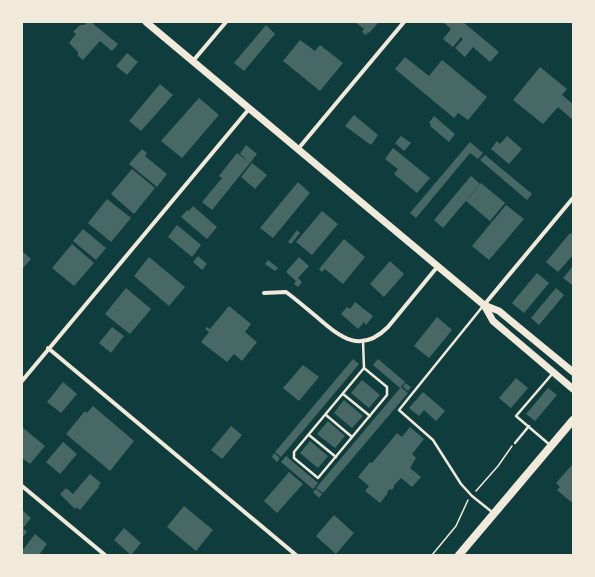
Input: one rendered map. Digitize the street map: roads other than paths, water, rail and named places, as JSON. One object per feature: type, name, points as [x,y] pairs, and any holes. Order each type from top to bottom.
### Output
[{"type":"main road","points":[[146,22],[484,305],[499,311],[573,372]]},
{"type":"main road","points":[[484,305],[493,321],[573,389]]},
{"type":"main road","points":[[459,555],[573,420]]},
{"type":"street","points":[[193,61],[226,22]]},
{"type":"street","points":[[298,149],[404,22]]},
{"type":"street","points":[[22,381],[249,109]]},
{"type":"street","points":[[484,305],[573,198]]},
{"type":"street","points":[[264,293],[286,292],[336,334],[352,341],[363,341],[384,332],[438,266]]},
{"type":"street","points":[[48,348],[296,555]]},
{"type":"street","points":[[22,486],[105,555]]},
{"type":"lane","points":[[484,305],[399,410],[433,440],[461,484],[472,496],[494,513]]},
{"type":"lane","points":[[363,341],[364,368],[294,452],[294,458],[318,478],[387,395],[387,387],[364,368]]},
{"type":"lane","points":[[551,445],[516,416],[553,372]]},
{"type":"lane","points":[[343,394],[370,416]]},
{"type":"lane","points":[[326,414],[352,437]]},
{"type":"lane","points":[[515,443],[529,426]]},
{"type":"lane","points":[[309,435],[336,457]]}]
